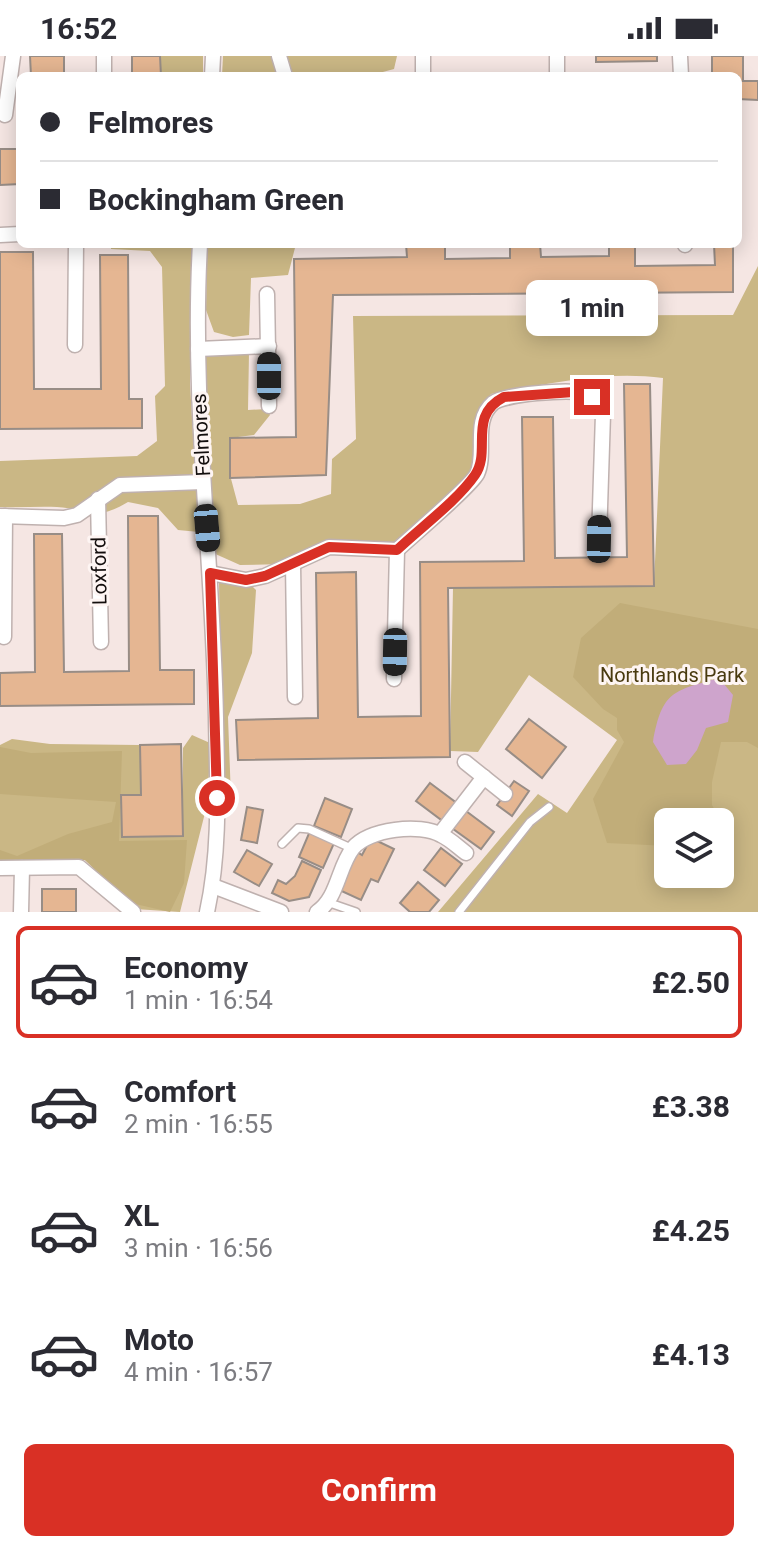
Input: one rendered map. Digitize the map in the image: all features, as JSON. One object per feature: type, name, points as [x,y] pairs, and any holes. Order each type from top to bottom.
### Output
[{"type":"street","points":[[5,115],[13,56]]},
{"type":"street","points":[[75,345],[76,248]]},
{"type":"street","name":"Felmores","points":[[200,248],[198,349],[215,656],[218,853],[207,912]]},
{"type":"street","points":[[267,294],[269,406]]},
{"type":"street","points":[[198,349],[269,346]]},
{"type":"street","points":[[394,679],[397,550],[477,474],[483,423],[495,402],[504,397],[574,392],[592,397],[603,414],[599,539]]},
{"type":"street","name":"Loxford","points":[[4,637],[3,516],[64,518],[77,515],[110,490],[131,483],[203,482]]},
{"type":"street","name":"Loxford","points":[[98,499],[101,642]]},
{"type":"street","points":[[210,573],[246,580],[293,564],[329,547],[397,550]]},
{"type":"street","points":[[293,564],[295,697]]},
{"type":"street","points":[[465,762],[505,794]]},
{"type":"street","points":[[440,834],[484,777]]},
{"type":"street","points":[[322,907],[353,849],[372,836],[424,830],[440,834],[466,853]]},
{"type":"street","points":[[0,868],[79,867],[133,912]]},
{"type":"street","points":[[21,912],[22,868]]},
{"type":"street","points":[[213,886],[281,912]]},
{"type":"lane","points":[[459,912],[530,822],[549,807]]},
{"type":"lane","points":[[282,844],[298,828],[309,829],[353,849]]},
{"type":"lane","points":[[322,907],[356,912]]},
{"type":"green space","points":[[160,56],[203,56],[203,72],[161,72]]},
{"type":"green space","points":[[223,56],[397,56],[394,69],[383,72],[222,72]]},
{"type":"green space","points":[[192,248],[190,384],[199,532],[178,530],[158,508],[128,502],[99,513],[57,507],[0,507],[0,461],[137,456],[157,441],[155,396],[165,386],[162,267],[150,251],[111,249]]},
{"type":"green space","points":[[207,248],[295,248],[288,275],[251,278],[249,335],[233,337],[214,332],[206,310]]},
{"type":"green space","name":"Northlands Park","points":[[758,266],[758,912],[438,912],[538,794],[567,813],[617,740],[529,675],[478,752],[450,751],[453,588],[654,585],[663,378],[598,377],[491,394],[478,422],[477,474],[397,550],[324,546],[286,564],[240,565],[211,552],[201,353],[249,352],[248,410],[267,409],[270,415],[254,435],[230,438],[230,475],[238,505],[300,504],[331,494],[332,459],[356,439],[353,316],[733,315]]},
{"type":"green space","points":[[219,580],[246,580],[256,590],[252,653],[228,717],[231,798],[222,797]]},
{"type":"green space","name":"Northlands Park","points":[[620,603],[758,629],[758,748],[747,742],[721,742],[712,782],[714,808],[654,808],[654,845],[607,843],[593,799],[624,742],[617,730],[617,718],[603,709],[573,677],[581,638]]},
{"type":"green space","points":[[192,735],[210,743],[208,801],[180,912],[135,909],[85,860],[0,860],[0,745],[12,739],[50,744],[140,745],[141,795],[121,795],[122,837],[183,836],[183,748]]},
{"type":"green space","points":[[0,747],[31,753],[122,751],[119,841],[187,840],[184,883],[170,912],[131,903],[85,860],[0,861],[0,850],[17,856],[68,834],[112,822],[116,802],[0,794]]},
{"type":"shaded area","points":[[719,678],[733,695],[728,722],[706,728],[697,750],[686,764],[667,765],[653,742],[666,703],[680,691]]},
{"type":"building","points":[[30,56],[64,56],[64,72],[31,72]]},
{"type":"building","points":[[132,56],[160,56],[161,72],[132,72]]},
{"type":"building","points":[[596,56],[657,56],[657,61],[596,62]]},
{"type":"building","points":[[712,56],[743,56],[743,81],[758,81],[758,100],[742,99],[742,72],[712,72]]},
{"type":"building","points":[[0,149],[16,149],[16,184],[0,185]]},
{"type":"building","points":[[406,248],[445,248],[445,259],[510,258],[510,248],[540,248],[541,257],[609,256],[609,248],[635,248],[635,266],[715,265],[714,248],[733,248],[733,292],[333,295],[326,475],[230,478],[230,438],[296,437],[294,259],[407,257]]},
{"type":"building","points":[[0,252],[33,252],[34,389],[101,389],[100,255],[128,255],[129,399],[142,399],[142,428],[0,429]]},
{"type":"building","points":[[624,384],[650,384],[654,586],[448,588],[450,757],[238,760],[236,720],[318,718],[316,573],[356,572],[358,717],[421,716],[420,562],[524,561],[522,417],[553,417],[555,558],[627,557]]},
{"type":"building","points":[[128,516],[158,516],[160,670],[194,670],[194,704],[0,706],[0,673],[35,672],[34,534],[62,534],[64,672],[129,671]]},
{"type":"building","points":[[529,719],[566,747],[542,778],[506,749]]},
{"type":"building","points":[[181,744],[183,836],[122,837],[121,795],[141,795],[140,745]]},
{"type":"building","points":[[514,781],[529,791],[512,816],[497,805]]},
{"type":"building","points":[[430,783],[458,804],[444,822],[416,801]]},
{"type":"building","points":[[325,798],[352,809],[341,837],[314,826]]},
{"type":"building","points":[[247,807],[263,810],[257,843],[241,840]]},
{"type":"building","points":[[462,808],[494,832],[481,849],[449,826]]},
{"type":"building","points":[[310,831],[335,841],[323,868],[299,857]]},
{"type":"building","points":[[371,838],[394,849],[378,882],[371,879],[361,900],[335,888],[354,850],[362,855]]},
{"type":"building","points":[[441,848],[462,864],[445,886],[424,870]]},
{"type":"building","points":[[247,850],[272,864],[259,886],[234,872]]},
{"type":"building","points":[[302,861],[321,870],[309,897],[289,901],[272,893],[278,880],[286,884],[295,876]]},
{"type":"building","points":[[418,882],[439,900],[429,912],[410,912],[400,903]]},
{"type":"building","points":[[42,889],[76,889],[76,912],[42,912]]},
{"type":"route","points":[[217,798],[215,656],[210,573],[246,580],[282,570],[329,547],[397,550],[477,474],[483,423],[495,402],[504,397],[574,392],[592,397]]}]
